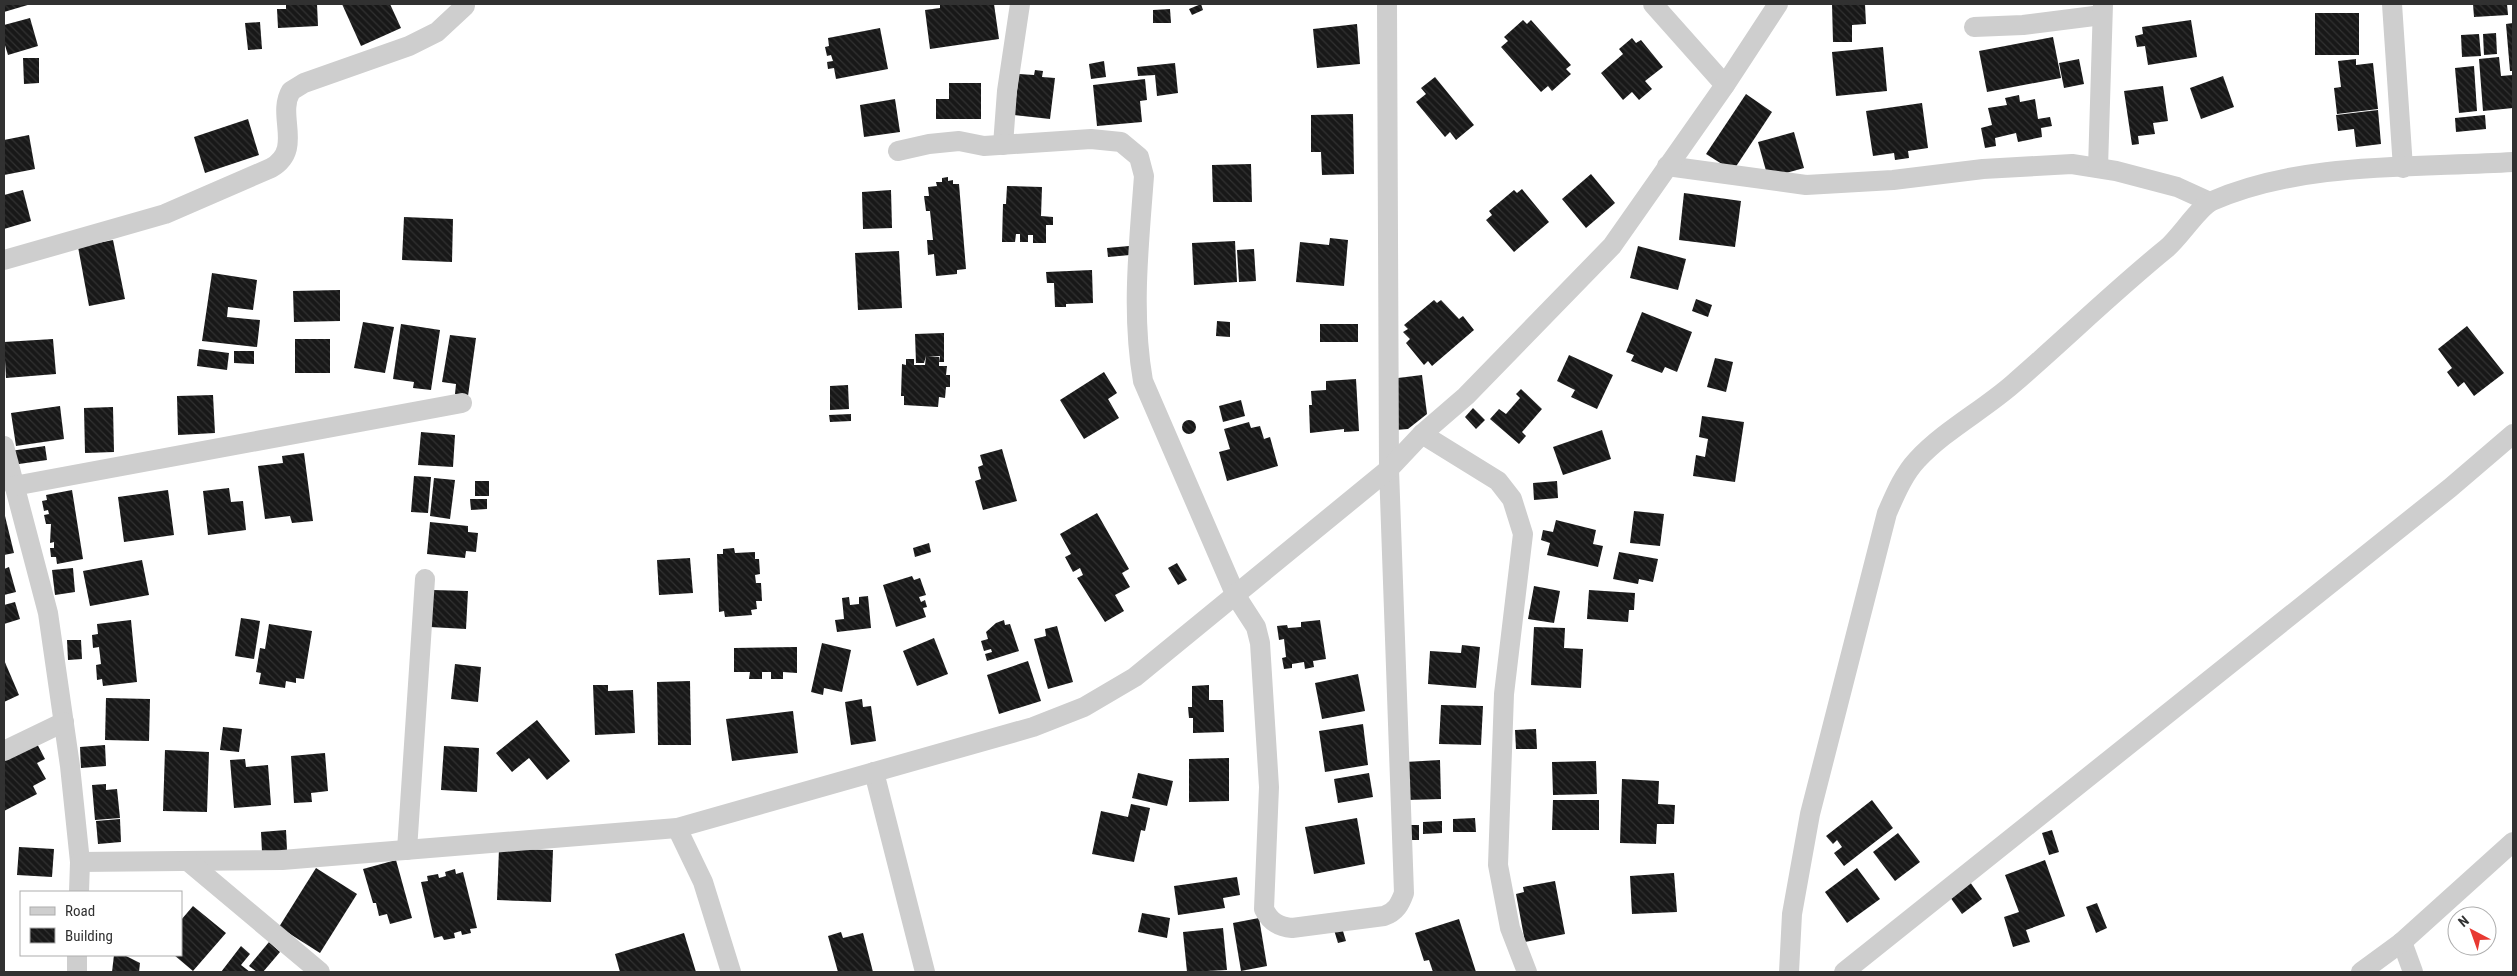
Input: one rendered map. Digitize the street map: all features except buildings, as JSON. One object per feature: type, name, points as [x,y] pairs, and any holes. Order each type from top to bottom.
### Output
[{"type":"street","points":[[1003,145],[1007,91],[1020,4]]},
{"type":"street","points":[[898,151],[929,144],[959,141],[984,146],[1091,139],[1121,142],[1139,157],[1144,176],[1136,309],[1138,355],[1143,381],[1236,596],[1256,627],[1260,643],[1269,787],[1264,909],[1268,916],[1282,927],[1292,928],[1338,924],[1392,914],[1401,903],[1404,893],[1389,469],[1387,4]]},
{"type":"street","points":[[1653,4],[1725,85]]},
{"type":"street","points":[[80,862],[282,860],[677,828],[1033,727],[1084,707],[1135,677],[1236,596],[1389,469],[1422,434],[1466,396],[1612,246],[1725,85],[1778,4]]},
{"type":"street","points":[[2392,4],[2403,168]]},
{"type":"street","points":[[4,260],[165,214],[271,168],[284,159],[287,150],[288,101],[291,91],[304,83],[410,46],[437,32],[465,6]]},
{"type":"street","points":[[1974,27],[2023,25],[2102,9],[2098,168]]},
{"type":"street","points":[[1789,972],[1792,914],[1810,814],[1887,513],[1899,486],[1916,461],[1940,439],[2011,386],[2136,273],[2172,244],[2210,202],[2275,180],[2363,169],[2513,162]]},
{"type":"street","points":[[1667,166],[1806,185],[1893,180],[1983,169],[2072,164],[2098,168],[2177,187],[2210,202]]},
{"type":"street","points":[[14,486],[462,402]]},
{"type":"street","points":[[1422,434],[1498,482],[1512,499],[1523,534],[1504,694],[1498,865],[1510,928],[1527,972]]},
{"type":"street","points":[[1844,972],[2404,525],[2513,434]]},
{"type":"street","points":[[5,454],[48,613],[64,722],[80,862],[79,891]]},
{"type":"street","points":[[407,850],[425,579]]},
{"type":"street","points":[[4,751],[64,722]]},
{"type":"street","points":[[874,772],[925,972]]},
{"type":"street","points":[[677,828],[703,882],[731,972]]},
{"type":"street","points":[[2361,972],[2402,942],[2513,842]]},
{"type":"street","points":[[189,862],[320,972]]},
{"type":"street","points":[[2402,942],[2413,972]]},
{"type":"street","points":[[76,972],[77,956]]}]
